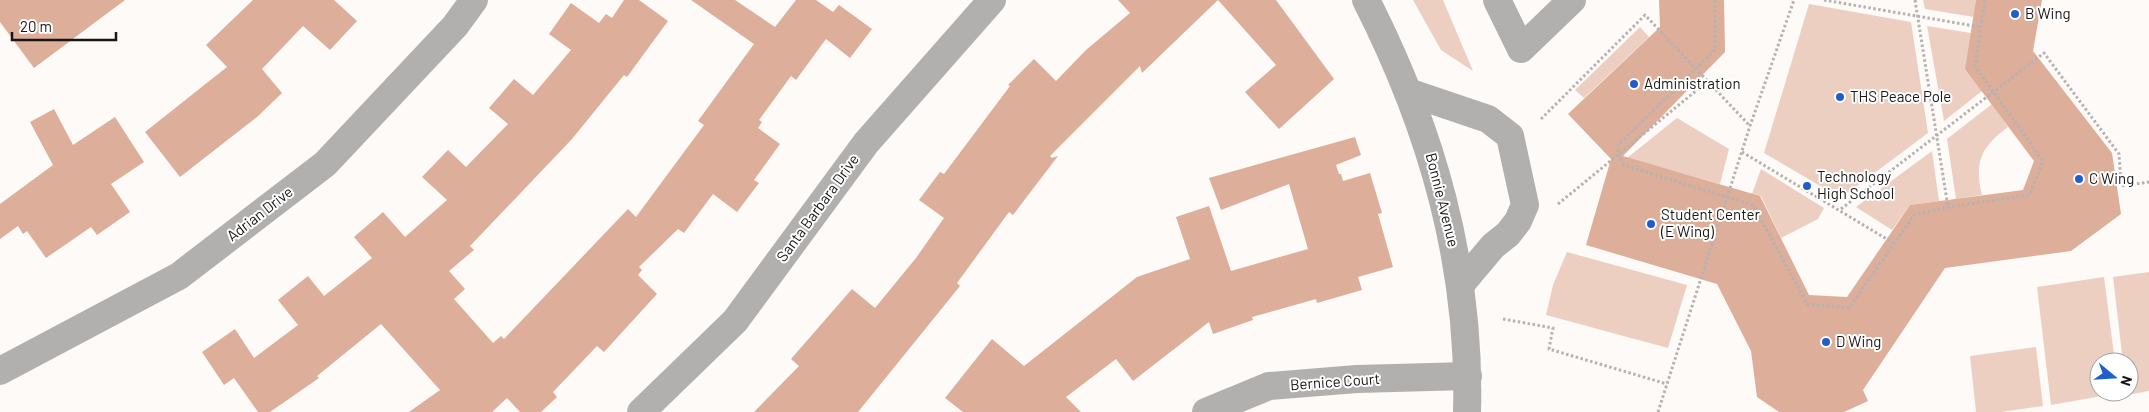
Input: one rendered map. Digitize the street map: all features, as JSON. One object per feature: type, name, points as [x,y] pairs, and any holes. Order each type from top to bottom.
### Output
[{"type":"street","name":"Adrian Drive","points":[[0,371],[178,276],[325,164],[455,26],[474,0]]},
{"type":"street","name":"Santa Barbara Drive","points":[[641,412],[734,322],[866,143],[992,0]]},
{"type":"street","name":"Bonnie Avenue","points":[[1366,0],[1389,44],[1420,122],[1446,205],[1461,284],[1468,376],[1467,412]]},
{"type":"street","points":[[1497,0],[1522,49],[1572,0]]},
{"type":"street","points":[[1408,92],[1488,119],[1510,136],[1526,205],[1508,234],[1493,246],[1461,284]]},
{"type":"street","name":"Bernice Court","points":[[1206,412],[1269,386],[1358,379],[1468,376]]},
{"type":"path","points":[[1715,0],[1715,50],[1697,70],[1618,145],[1618,154],[1624,165],[1753,205],[1806,304],[1849,308],[1896,244],[1914,215],[1948,207],[2029,195],[2042,161],[1975,66],[1985,0]]},
{"type":"path","points":[[1658,412],[1750,126],[1794,0]]},
{"type":"path","points":[[1824,0],[1980,27]]},
{"type":"path","points":[[1915,0],[1948,207]]},
{"type":"path","points":[[1541,119],[1645,15],[1750,126]]},
{"type":"path","points":[[1841,210],[2044,53],[2119,154],[2121,186],[2149,182]]},
{"type":"path","points":[[1558,204],[1708,81]]},
{"type":"path","points":[[1742,152],[1896,244]]},
{"type":"path","points":[[1503,319],[1553,328],[1549,349],[1667,384]]},
{"type":"shaded area","points":[[1413,0],[1443,0],[1473,71],[1441,50]]},
{"type":"shaded area","points":[[1923,0],[1976,0],[1974,17],[1925,9]]},
{"type":"shaded area","points":[[1809,4],[1911,22],[1928,133],[1841,198],[1764,153]]},
{"type":"shaded area","points":[[1927,26],[1971,33],[1982,91],[1944,121]]},
{"type":"shaded area","points":[[1640,27],[1649,37],[1584,98],[1575,90]]},
{"type":"shaded area","points":[[1992,104],[2008,127],[1991,141],[1982,156],[1979,173],[1982,195],[1956,199],[1947,139]]},
{"type":"shaded area","points":[[1677,118],[1729,149],[1720,184],[1627,158]]},
{"type":"shaded area","points":[[1932,151],[1939,201],[1910,205],[1892,230],[1856,207]]},
{"type":"shaded area","points":[[1761,169],[1824,208],[1818,219],[1781,238],[1761,196],[1752,194]]},
{"type":"shaded area","points":[[1567,252],[1687,285],[1668,348],[1546,315],[1553,285]]},
{"type":"shaded area","points":[[2149,272],[2149,391],[2139,393],[2139,352],[2122,352],[2113,277]]},
{"type":"shaded area","points":[[2104,277],[2114,352],[2089,352],[2089,398],[2051,405],[2037,287]]},
{"type":"shaded area","points":[[2036,347],[2043,406],[2001,412],[1976,412],[1970,356]]},
{"type":"building","points":[[0,0],[125,0],[34,68],[0,22]]},
{"type":"building","points":[[253,0],[334,0],[357,21],[330,50],[303,26],[262,69],[282,93],[257,117],[180,177],[145,132],[227,67],[206,45]]},
{"type":"building","points":[[624,0],[639,0],[668,21],[627,77],[624,75],[572,139],[470,246],[474,250],[449,271],[465,289],[454,299],[493,343],[501,336],[504,339],[628,209],[636,217],[704,125],[698,121],[754,44],[691,0],[735,0],[775,27],[796,0],[816,0],[833,12],[839,5],[872,29],[850,58],[826,39],[796,80],[791,76],[759,120],[762,122],[758,128],[780,144],[754,180],[759,183],[737,212],[713,194],[684,233],[678,229],[639,267],[642,270],[638,275],[657,294],[604,352],[597,346],[553,392],[557,397],[541,412],[520,412],[507,398],[492,412],[409,412],[440,390],[381,324],[317,376],[319,378],[270,412],[258,412],[234,378],[224,385],[202,352],[235,329],[254,358],[298,325],[278,300],[308,276],[324,296],[372,258],[354,237],[383,212],[405,237],[447,200],[422,177],[448,150],[466,167],[508,124],[489,108],[514,79],[533,95],[571,50],[549,34],[571,3],[599,23],[606,14],[612,18]]},
{"type":"building","points":[[1118,0],[1218,0],[1142,73],[1140,66],[1050,156],[1052,158],[1058,156],[1013,215],[1009,212],[957,283],[960,286],[858,412],[754,412],[799,366],[791,359],[852,289],[875,308],[916,258],[944,218],[919,200],[940,172],[944,174],[1010,86],[1008,85],[1034,59],[1056,81],[1086,50],[1130,13]]},
{"type":"building","points":[[1218,0],[1276,0],[1334,79],[1279,129],[1245,92],[1276,65]]},
{"type":"building","points":[[1659,0],[1724,0],[1725,52],[1623,156],[1760,196],[1809,295],[1847,297],[1910,205],[2023,190],[2034,161],[1965,69],[1976,0],[2042,0],[2033,51],[2112,153],[2121,214],[2071,251],[1945,268],[1863,390],[1868,401],[1844,412],[1779,412],[1757,397],[1751,351],[1717,284],[1586,245],[1611,159],[1568,114],[1660,27]]},
{"type":"building","points":[[54,109],[73,145],[115,117],[144,162],[111,184],[130,212],[97,235],[91,227],[46,258],[27,231],[23,234],[18,226],[0,239],[0,204],[53,165],[30,122]]},
{"type":"building","points":[[1355,137],[1361,155],[1336,165],[1343,181],[1370,173],[1382,213],[1378,214],[1393,267],[1358,277],[1362,290],[1317,303],[1316,299],[1252,317],[1253,320],[1213,334],[1209,322],[1133,381],[1116,359],[1066,397],[1081,412],[963,412],[945,398],[992,339],[1024,366],[1137,277],[1190,259],[1176,217],[1209,206],[1231,271],[1308,249],[1289,184],[1221,210],[1209,178]]},
{"type":"place","name":"B Wing","points":[[2015,14]]},
{"type":"place","name":"Administration","points":[[1634,84]]},
{"type":"place","name":"THS Peace Pole","points":[[1840,97]]},
{"type":"place","name":"C Wing","points":[[2079,179]]},
{"type":"place","name":"Technology High School","points":[[1807,186]]},
{"type":"place","name":"Student Center (E Wing)","points":[[1651,224]]},
{"type":"place","name":"D Wing","points":[[1826,342]]}]
